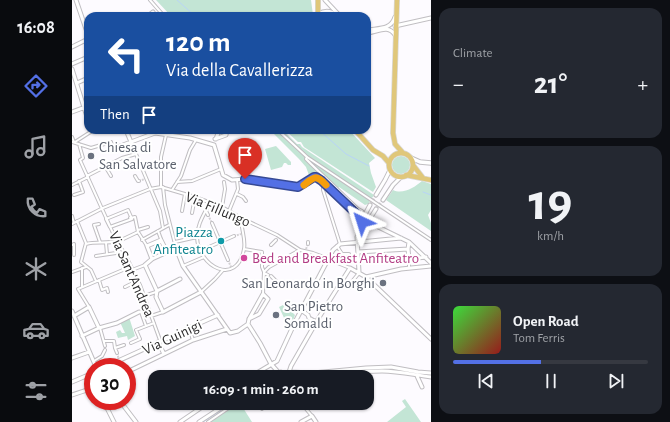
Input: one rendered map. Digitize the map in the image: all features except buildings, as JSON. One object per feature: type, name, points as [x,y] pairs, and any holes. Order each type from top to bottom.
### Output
[{"type":"main road","points":[[318,0],[318,12]]},
{"type":"main road","points":[[397,0],[395,16],[393,133],[396,144],[402,153]]},
{"type":"main road","points":[[359,134],[373,150],[383,156],[389,163]]},
{"type":"main road","points":[[423,178],[407,154],[402,153],[394,155],[390,159],[390,170],[395,175],[431,180]]},
{"type":"main road","points":[[404,176],[411,171],[413,165]]},
{"type":"street","points":[[76,0],[84,23]]},
{"type":"street","points":[[150,0],[160,12]]},
{"type":"street","points":[[325,0],[336,12]]},
{"type":"street","points":[[322,12],[328,10],[332,12]]},
{"type":"street","points":[[371,31],[389,26],[393,23],[395,16]]},
{"type":"street","points":[[395,26],[431,18]]},
{"type":"street","points":[[371,31],[388,29],[392,30],[395,35]]},
{"type":"street","points":[[72,47],[84,41]]},
{"type":"street","points":[[72,64],[84,58]]},
{"type":"street","points":[[72,69],[84,108],[72,112]]},
{"type":"street","points":[[77,83],[84,80]]},
{"type":"street","points":[[73,142],[87,134]]},
{"type":"street","points":[[128,134],[160,211],[163,228]]},
{"type":"street","points":[[160,134],[190,138],[214,145]]},
{"type":"street","points":[[217,134],[214,145],[223,175],[232,180],[245,179],[298,187],[316,177],[364,220],[403,238],[431,263]]},
{"type":"street","points":[[215,139],[226,134]]},
{"type":"street","points":[[282,134],[307,157],[431,240]]},
{"type":"street","points":[[73,142],[91,148],[111,142],[113,148],[150,135]]},
{"type":"street","points":[[166,135],[161,157],[162,187],[169,225],[176,248],[184,266],[230,333],[248,324]]},
{"type":"street","points":[[72,137],[73,142]]},
{"type":"street","points":[[172,190],[181,176],[190,150],[196,140]]},
{"type":"street","name":"Via Sant'Andrea","points":[[79,144],[84,158],[80,160],[81,163],[117,241],[138,281],[154,323],[159,341]]},
{"type":"street","points":[[72,185],[105,166],[136,154]]},
{"type":"street","points":[[307,157],[306,159],[311,164],[362,211]]},
{"type":"street","points":[[128,158],[130,166]]},
{"type":"street","points":[[411,158],[420,162],[431,163]]},
{"type":"street","points":[[105,166],[111,176]]},
{"type":"street","points":[[177,182],[192,181],[221,168]]},
{"type":"street","points":[[376,195],[386,180],[390,170]]},
{"type":"street","points":[[135,176],[139,181]]},
{"type":"street","points":[[383,200],[393,185],[404,176]]},
{"type":"street","points":[[230,211],[237,194],[237,180]]},
{"type":"street","points":[[74,196],[83,192],[79,181]]},
{"type":"street","points":[[322,181],[323,190],[338,245],[342,254]]},
{"type":"street","points":[[222,207],[225,189],[224,182]]},
{"type":"street","name":"Via Fillungo","points":[[73,223],[103,208],[150,188],[162,187],[222,207],[280,237],[300,250],[306,250],[329,259]]},
{"type":"street","points":[[182,211],[185,194]]},
{"type":"street","points":[[237,194],[246,200]]},
{"type":"street","points":[[192,212],[195,197]]},
{"type":"street","points":[[210,202],[200,222],[197,237],[204,257],[211,265],[222,270],[231,268],[238,264],[244,249],[241,218]]},
{"type":"street","points":[[350,207],[353,204]]},
{"type":"street","points":[[340,284],[350,284],[359,272],[357,237],[370,205]]},
{"type":"street","points":[[364,220],[371,217],[376,209]]},
{"type":"street","points":[[107,218],[128,210],[131,218]]},
{"type":"street","points":[[206,211],[208,215]]},
{"type":"street","points":[[72,216],[73,223]]},
{"type":"street","points":[[111,226],[135,217],[138,231],[142,240],[147,246],[152,259]]},
{"type":"street","points":[[78,221],[86,244],[81,262],[91,270],[96,281]]},
{"type":"street","points":[[212,223],[228,260]]},
{"type":"street","points":[[99,224],[94,225],[100,242]]},
{"type":"street","points":[[142,240],[169,225]]},
{"type":"street","points":[[86,244],[94,242],[106,243],[117,241],[148,227]]},
{"type":"street","points":[[158,231],[167,252]]},
{"type":"street","points":[[209,247],[234,236]]},
{"type":"street","points":[[175,242],[197,237]]},
{"type":"street","points":[[261,370],[277,361],[301,310],[333,250],[338,245],[403,238]]},
{"type":"street","points":[[147,246],[161,240]]},
{"type":"street","points":[[271,245],[276,240]]},
{"type":"street","points":[[409,242],[408,250],[410,268]]},
{"type":"street","points":[[106,243],[107,254]]},
{"type":"street","points":[[72,245],[74,244],[74,255]]},
{"type":"street","points":[[105,346],[100,328],[78,288],[145,265],[152,259],[176,248]]},
{"type":"street","points":[[244,249],[262,252],[262,267],[264,273],[263,294],[249,319],[248,324],[275,370]]},
{"type":"street","points":[[264,273],[269,267],[300,250]]},
{"type":"street","points":[[358,252],[408,250]]},
{"type":"street","points":[[96,256],[116,253]]},
{"type":"street","points":[[342,254],[349,254]]},
{"type":"street","points":[[342,254],[336,262],[359,272],[366,277],[431,339]]},
{"type":"street","points":[[184,266],[204,257]]},
{"type":"street","points":[[409,259],[426,257]]},
{"type":"street","points":[[145,265],[157,291],[156,297],[163,312]]},
{"type":"street","points":[[366,277],[410,268],[431,266]]},
{"type":"street","points":[[72,272],[86,267]]},
{"type":"street","points":[[82,268],[82,287]]},
{"type":"street","points":[[290,370],[316,322],[350,268]]},
{"type":"street","points":[[151,316],[163,312],[201,292],[222,270]]},
{"type":"street","points":[[264,273],[276,281]]},
{"type":"street","points":[[144,296],[180,279]]},
{"type":"street","points":[[99,280],[102,290],[107,288],[108,292]]},
{"type":"street","points":[[125,287],[138,281]]},
{"type":"street","points":[[249,319],[259,314],[268,299],[263,294]]},
{"type":"street","points":[[74,318],[89,307]]},
{"type":"street","points":[[82,336],[100,328],[117,323],[148,308]]},
{"type":"street","points":[[301,310],[308,315],[307,319],[316,322]]},
{"type":"street","points":[[72,311],[92,358]]},
{"type":"street","points":[[140,312],[146,326]]},
{"type":"street","name":"Via Guinigi","points":[[125,358],[218,315]]},
{"type":"street","points":[[131,343],[140,339],[136,330],[154,323]]},
{"type":"street","points":[[189,328],[193,340]]},
{"type":"street","points":[[136,368],[193,340],[227,329]]},
{"type":"street","points":[[104,342],[114,341],[117,353]]},
{"type":"street","points":[[159,341],[164,354]]},
{"type":"street","points":[[115,348],[124,345]]},
{"type":"street","points":[[98,358],[102,356],[105,350]]},
{"type":"street","points":[[73,357],[89,352]]},
{"type":"street","points":[[367,370],[391,367],[431,377]]},
{"type":"street","points":[[374,370],[393,371],[417,376],[431,372]]},
{"type":"street","points":[[417,376],[422,387]]},
{"type":"street","points":[[72,382],[84,377]]},
{"type":"street","points":[[72,395],[84,391]]},
{"type":"street","points":[[108,410],[114,422]]},
{"type":"street","points":[[127,410],[136,422]]},
{"type":"street","points":[[180,422],[198,410]]},
{"type":"street","points":[[199,422],[215,410]]},
{"type":"street","points":[[307,410],[316,422]]},
{"type":"street","points":[[208,422],[225,411]]},
{"type":"street","points":[[301,422],[312,416]]},
{"type":"green space","points":[[156,0],[311,0],[313,12],[167,12]]},
{"type":"green space","points":[[274,134],[287,134],[297,144],[300,144],[302,147],[374,195],[368,204],[365,205],[339,187],[336,191],[319,175],[314,175],[310,178],[306,167]]},
{"type":"green space","points":[[289,134],[353,134],[375,158],[369,163],[376,187],[373,192],[304,147],[301,142],[298,142]]},
{"type":"green space","points":[[276,146],[291,162],[291,165],[284,163],[282,167],[271,170],[265,149]]},
{"type":"green space","points":[[401,156],[405,157],[409,161],[409,169],[405,173],[401,174],[397,173],[393,169],[392,165],[393,161],[397,157]]},
{"type":"green space","points":[[422,181],[431,184],[431,210],[428,215],[431,223],[431,231],[386,200],[393,190],[401,192],[405,191]]},
{"type":"green space","points":[[287,303],[294,310],[292,312],[295,315],[292,323],[288,323],[287,319],[285,320],[279,307]]},
{"type":"green space","points":[[129,317],[135,336],[128,340],[127,336],[118,338],[116,332],[120,330],[122,333],[125,333],[120,322]]},
{"type":"green space","points":[[405,399],[421,422],[387,422],[406,407],[402,401]]},
{"type":"green space","points":[[228,410],[244,410],[252,422],[211,422]]},
{"type":"waterway","points":[[177,0],[190,12]]},
{"type":"waterway","points":[[324,134],[346,154],[369,166]]},
{"type":"waterway","points":[[423,192],[431,195]]},
{"type":"waterway","points":[[373,370],[390,369],[431,375]]},
{"type":"waterway","points":[[203,422],[221,410]]},
{"type":"tunnel","points":[[139,181],[145,179]]},
{"type":"tunnel","points":[[370,205],[376,195]]},
{"type":"tunnel","points":[[376,209],[383,200]]},
{"type":"tunnel","points":[[208,215],[212,223]]},
{"type":"tunnel","points":[[234,236],[241,234]]},
{"type":"tunnel","points":[[306,249],[308,244]]},
{"type":"tunnel","points":[[201,250],[209,247]]},
{"type":"tunnel","points":[[228,260],[231,267]]},
{"type":"tunnel","points":[[117,353],[118,358]]},
{"type":"slow traffic","points":[[304,185],[316,177],[326,185]]},
{"type":"place","name":"Chiesa di San Salvatore","points":[[91,156]]},
{"type":"place","name":"Piazza Anfiteatro","points":[[221,241]]},
{"type":"place","name":"Bed and Breakfast Anfiteatro","points":[[244,258]]},
{"type":"place","name":"San Leonardo in Borghi","points":[[383,283]]},
{"type":"place","name":"San Pietro Somaldi","points":[[276,315]]},
{"type":"route","points":[[245,179],[298,187],[316,177],[362,219],[362,222]]}]
